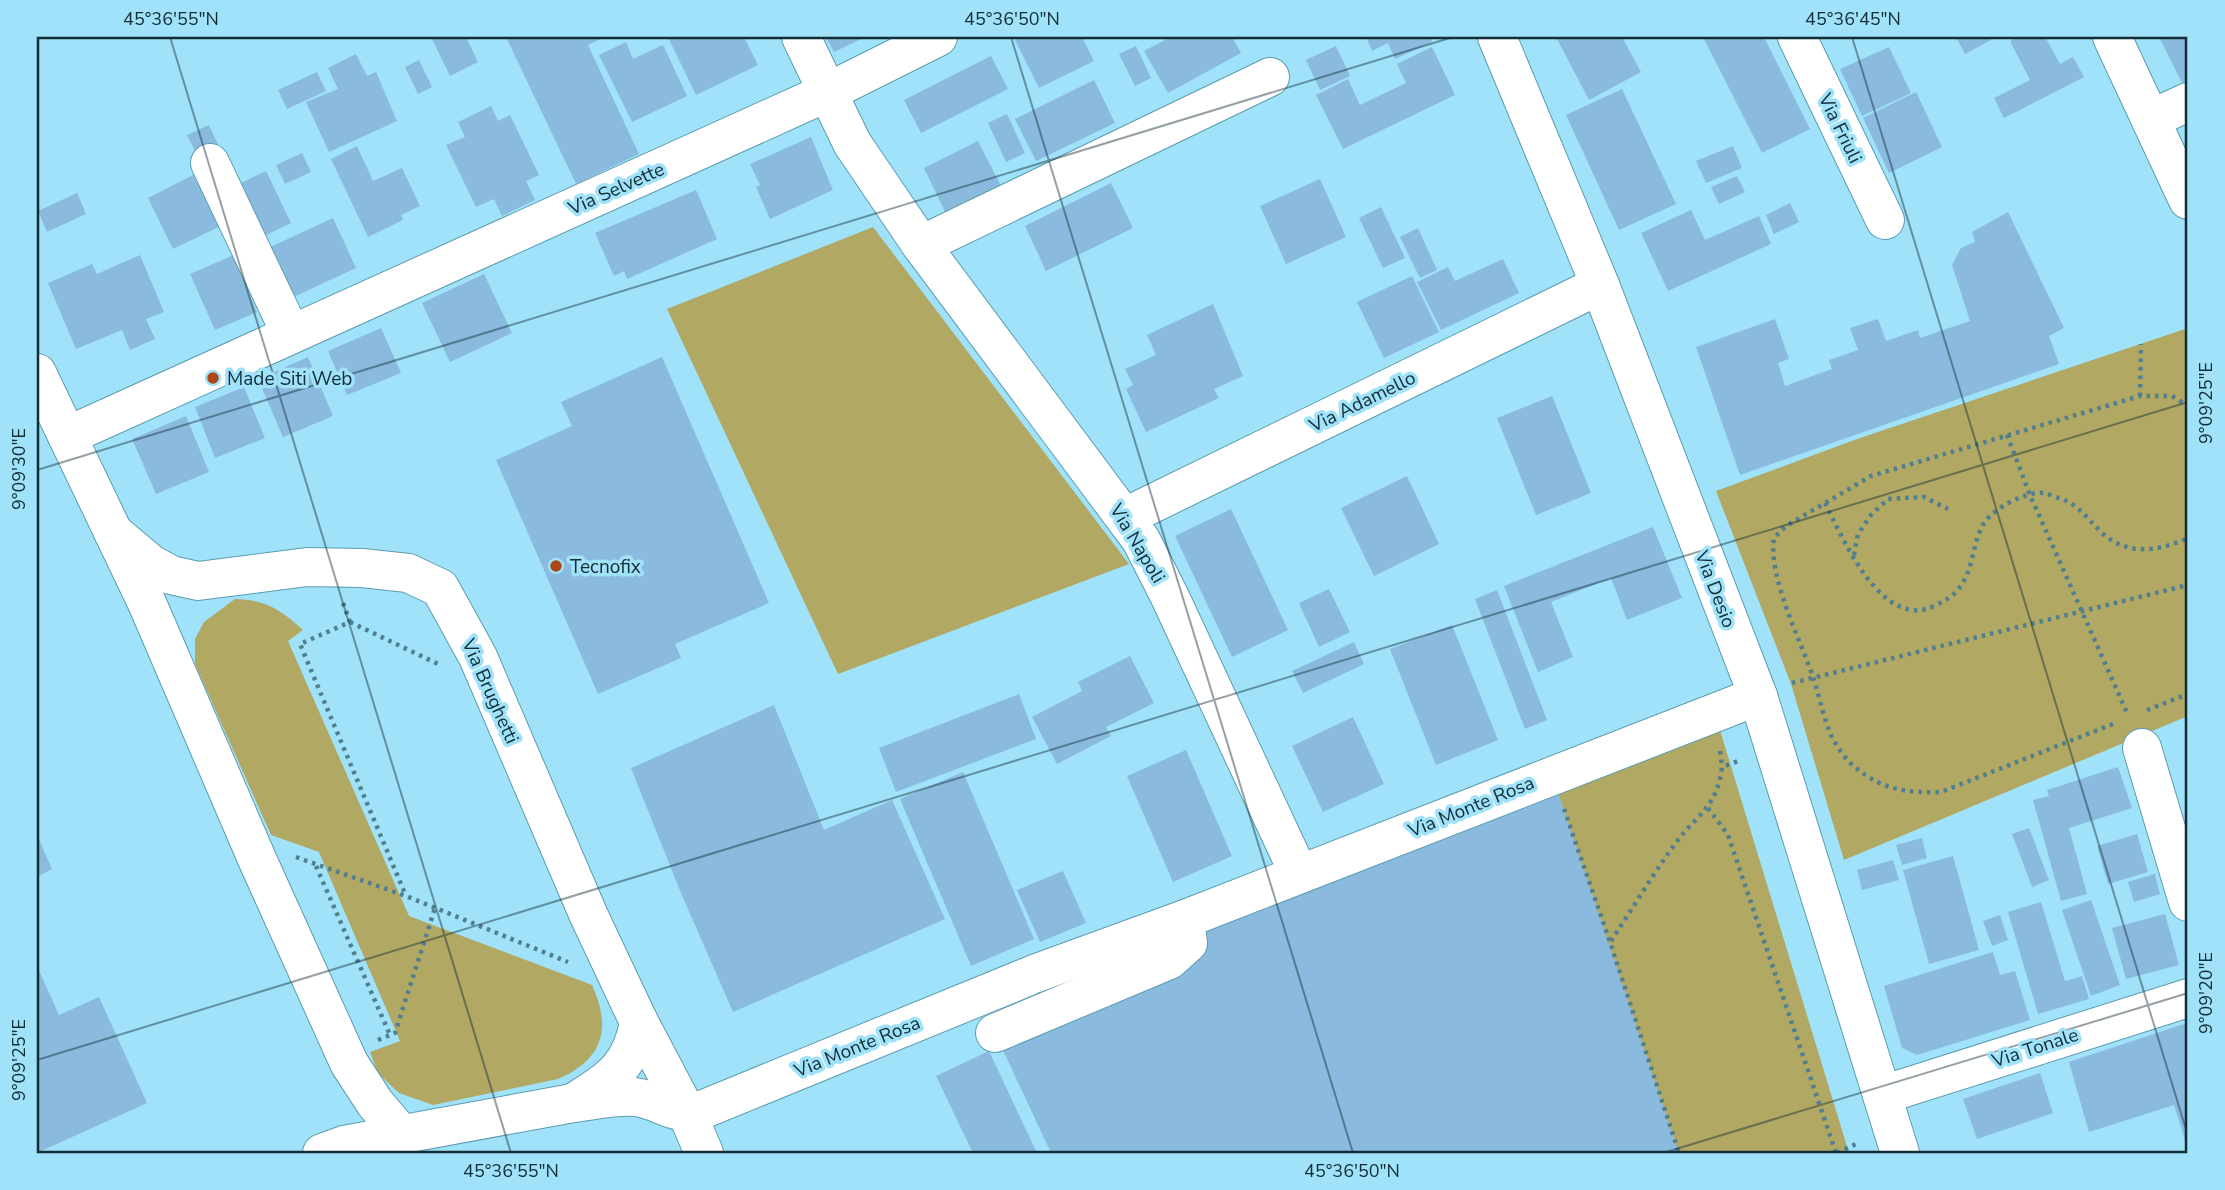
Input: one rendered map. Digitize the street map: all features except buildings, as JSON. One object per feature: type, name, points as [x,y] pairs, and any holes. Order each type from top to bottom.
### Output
[{"type":"street","name":"Via Napoli","points":[[801,37],[852,143],[921,245],[1141,540],[1299,874]]},
{"type":"street","name":"Via Selvette","points":[[67,436],[828,92],[938,37]]},
{"type":"street","name":"Via Desio","points":[[1497,37],[1769,691],[1774,747],[1900,1153]]},
{"type":"street","name":"Via Friuli","points":[[1797,37],[1885,220]]},
{"type":"street","points":[[2112,37],[2188,200]]},
{"type":"street","points":[[921,245],[1270,77]]},
{"type":"street","points":[[2151,119],[2188,102]]},
{"type":"street","points":[[210,163],[291,334]]},
{"type":"street","name":"Via Adamello","points":[[1125,517],[1600,285]]},
{"type":"street","name":"Via Brughetti","points":[[37,373],[168,650],[257,859],[347,1059],[375,1103],[401,1134]]},
{"type":"street","name":"Via Brughetti","points":[[113,533],[151,564],[171,575],[198,581],[307,567],[362,568],[408,573],[440,588],[478,657],[609,959],[687,1113],[704,1153]]},
{"type":"street","name":"Via Brughetti","points":[[168,650],[173,608],[181,595],[198,581]]},
{"type":"street","name":"Via Monte Rosa","points":[[687,1113],[704,1109],[1031,976],[1185,919],[1769,691]]},
{"type":"street","points":[[2136,733],[2188,902]]},
{"type":"street","points":[[995,1033],[1169,961],[1188,943],[1185,919]]},
{"type":"street","name":"Via Tonale","points":[[1882,1094],[2188,998]]},
{"type":"street","name":"Via Brughetti","points":[[573,1103],[600,1086],[629,1056],[635,1044],[639,1022]]},
{"type":"street","name":"Via Brughetti","points":[[333,1149],[352,1130],[347,1059]]},
{"type":"street","name":"Via Brughetti","points":[[333,1149],[573,1103],[632,1097],[687,1113]]},
{"type":"path","points":[[2140,396],[2141,344]]},
{"type":"path","points":[[2188,406],[2172,396],[2140,396],[1871,476],[1786,526],[1774,538],[1773,549],[1774,564],[1791,621],[1813,678],[1830,734],[1854,767],[1881,785],[1913,793],[1941,792],[2136,733],[2188,694]]},
{"type":"path","points":[[2007,435],[2030,495],[2136,733]]},
{"type":"path","points":[[1825,503],[1866,576],[1889,601],[1906,608],[1927,609],[1951,597],[1961,586],[1969,570],[1984,523],[2000,506],[2030,495],[2044,493],[2081,509],[2115,544],[2139,550],[2170,546],[2188,538]]},
{"type":"path","points":[[1853,556],[1858,534],[1871,515],[1888,499],[1924,497],[1948,509]]},
{"type":"path","points":[[1769,691],[2188,585]]},
{"type":"path","points":[[350,622],[449,669],[478,657]]},
{"type":"path","points":[[1611,942],[1679,840],[1708,808],[1720,786],[1723,767],[1774,747]]},
{"type":"path","points":[[1552,774],[1611,942],[1679,1153]]},
{"type":"path","points":[[1708,808],[1728,835],[1836,1153]]},
{"type":"path","points":[[257,859],[277,851],[316,864],[435,908],[585,969],[609,959]]},
{"type":"path","points":[[316,864],[390,1035]]},
{"type":"path","points":[[347,1059],[395,1033],[435,908]]},
{"type":"shaded area","points":[[873,227],[1129,564],[838,674],[667,309]]},
{"type":"shaded area","points":[[2188,328],[2188,716],[1844,860],[1791,684],[1716,491],[1857,439]]},
{"type":"shaded area","points":[[235,599],[256,601],[272,607],[303,630],[288,641],[409,916],[592,985],[598,1001],[602,1029],[594,1052],[573,1071],[558,1079],[433,1105],[399,1093],[378,1073],[370,1052],[400,1041],[319,852],[271,835],[195,664],[195,639],[204,622]]},
{"type":"shaded area","points":[[1719,727],[1849,1153],[1657,1153],[1541,791]]},
{"type":"place","name":"Made Siti Web","points":[[213,378]]},
{"type":"place","name":"Tecnofix","points":[[556,566]]}]
